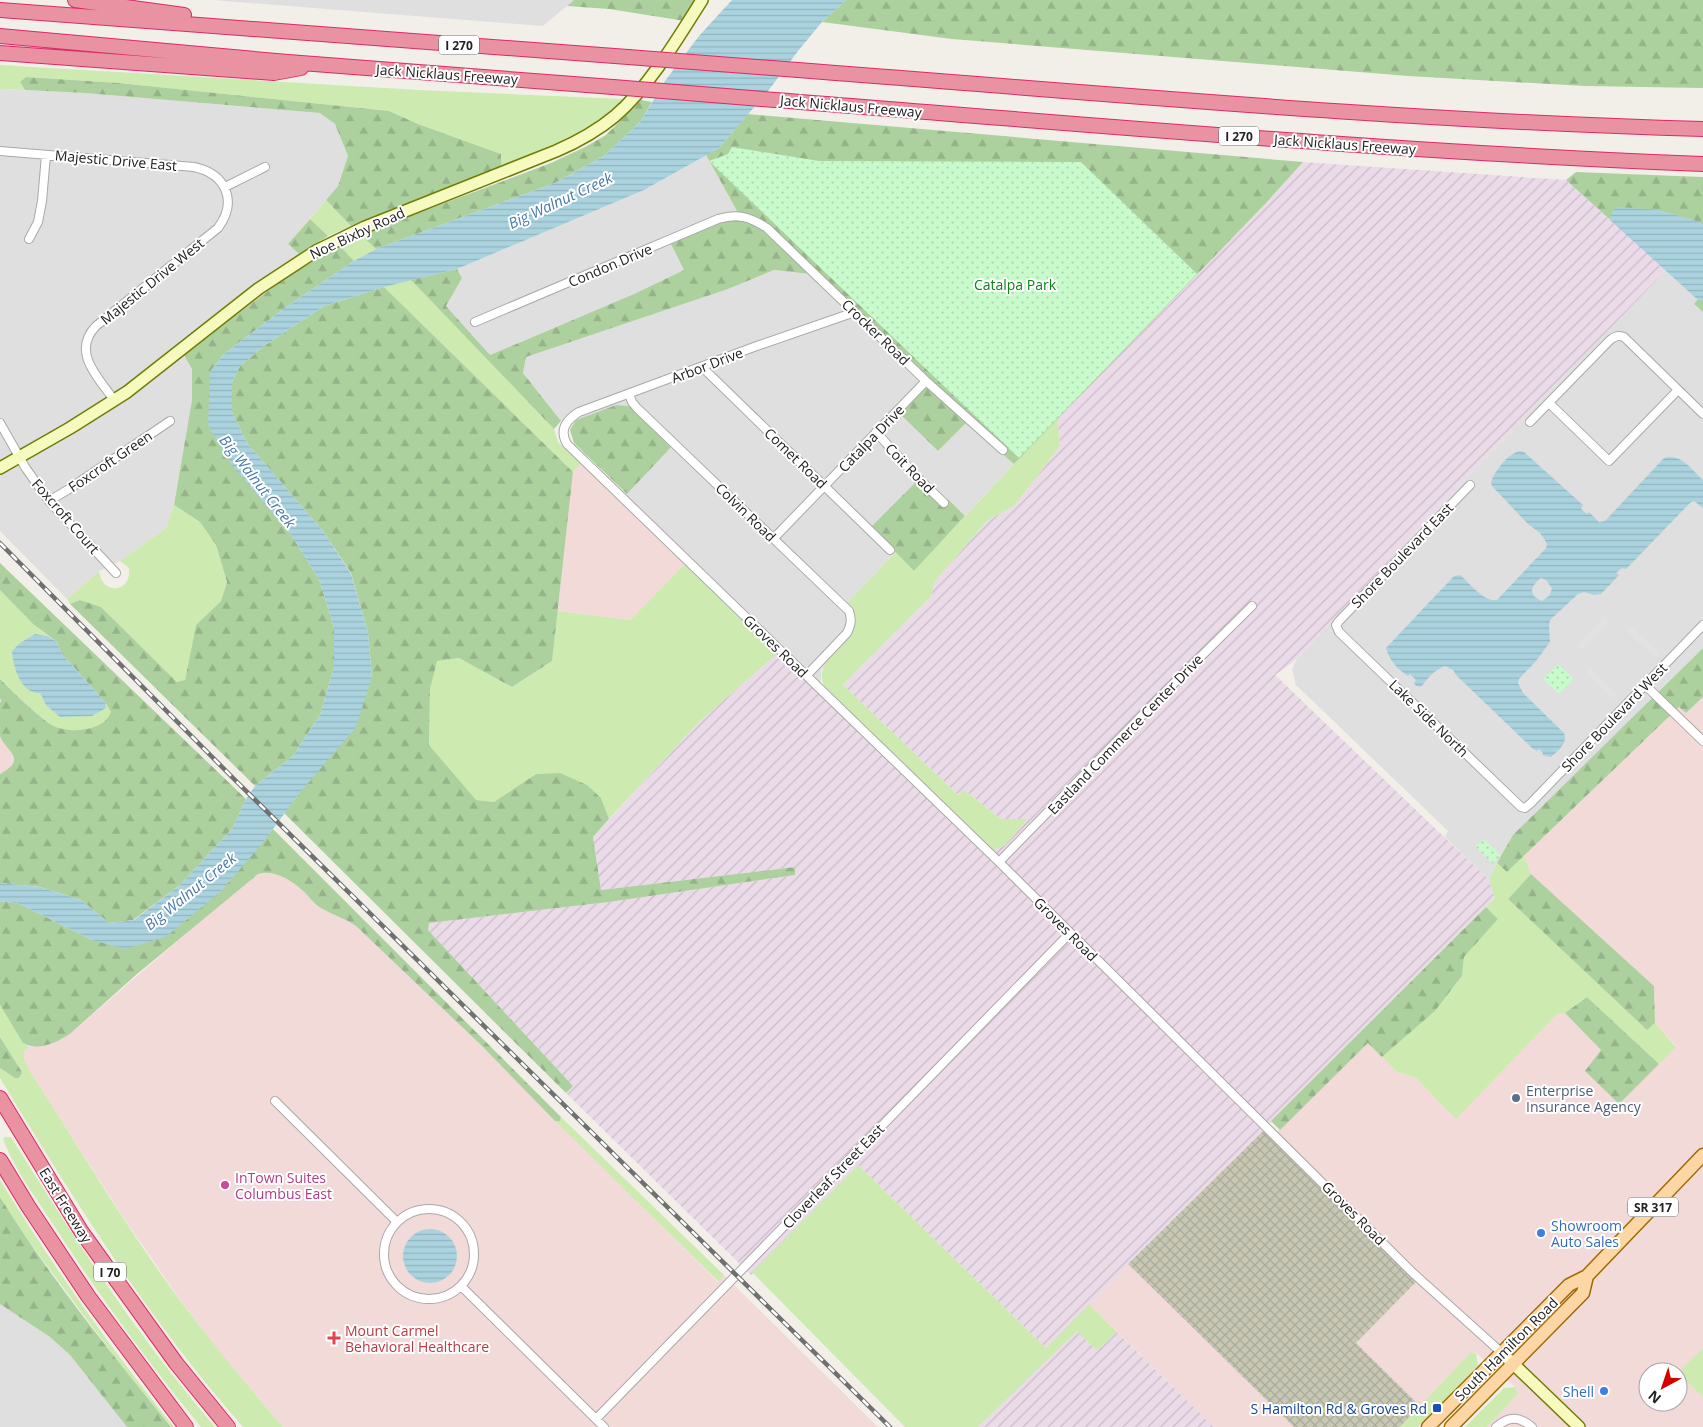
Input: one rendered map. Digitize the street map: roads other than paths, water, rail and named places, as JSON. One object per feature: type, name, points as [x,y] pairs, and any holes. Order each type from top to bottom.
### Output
[{"type":"highway","points":[[75,0],[291,31]]},
{"type":"highway","name":"I 270","points":[[0,10],[1416,116],[1632,128],[1703,129]]},
{"type":"highway","name":"Jack Nicklaus Freeway","points":[[0,36],[319,64],[1386,148],[1544,158],[1703,164]]},
{"type":"highway","points":[[0,53],[274,73],[319,64]]},
{"type":"highway","name":"East Freeway","points":[[0,1098],[81,1231],[176,1363],[228,1427]]},
{"type":"highway","name":"I 70","points":[[0,1160],[88,1296],[186,1427]]},
{"type":"main road","name":"South Hamilton Road","points":[[1428,1427],[1569,1285],[1587,1276],[1703,1155]]},
{"type":"main road","name":"South Hamilton Road","points":[[1451,1427],[1583,1293],[1587,1276]]},
{"type":"street","name":"Noe Bixby Road","points":[[0,468],[70,428],[127,392],[258,289],[316,251],[365,227],[556,151],[582,139],[604,125],[626,106],[646,83],[702,0]]},
{"type":"street","name":"Majestic Drive East","points":[[0,151],[194,166],[212,173],[225,188]]},
{"type":"street","points":[[29,239],[38,222],[42,201],[46,154]]},
{"type":"street","points":[[225,188],[265,167]]},
{"type":"street","name":"Majestic Drive West","points":[[114,400],[86,357],[85,344],[88,337],[96,326],[218,228],[226,213],[228,204],[225,188]]},
{"type":"street","name":"Condon Drive","points":[[475,322],[718,219],[732,216],[747,217]]},
{"type":"street","name":"Crocker Road","points":[[747,217],[767,228],[926,381],[1003,450]]},
{"type":"street","name":"Arbor Drive","points":[[564,425],[570,417],[579,412],[855,312]]},
{"type":"street","points":[[1530,422],[1610,340],[1619,336],[1624,337],[1703,414]]},
{"type":"street","name":"Comet Road","points":[[702,367],[890,550]]},
{"type":"street","name":"Catalpa Drive","points":[[774,538],[926,381]]},
{"type":"street","points":[[1549,402],[1609,461],[1678,390]]},
{"type":"street","name":"Colvin Road","points":[[629,394],[637,408],[849,611],[851,626],[847,633],[807,675]]},
{"type":"street","name":"Foxcroft Green","points":[[48,500],[69,489],[170,421]]},
{"type":"street","name":"Foxcroft Court","points":[[0,423],[19,457],[48,500],[116,573]]},
{"type":"street","name":"Groves Road","points":[[564,425],[563,434],[567,444],[999,862],[1413,1273],[1502,1353],[1579,1427]]},
{"type":"street","name":"Coit Road","points":[[876,432],[918,478],[944,502]]},
{"type":"street","name":"Shore Boulevard East","points":[[1336,626],[1338,621],[1470,485]]},
{"type":"street","name":"Eastland Commerce Center Drive","points":[[999,862],[1252,606]]},
{"type":"street","name":"Lake Side North","points":[[1336,626],[1339,632],[1517,804],[1525,808]]},
{"type":"street","name":"Shore Boulevard West","points":[[1525,808],[1703,626]]},
{"type":"street","points":[[1645,685],[1703,741]]},
{"type":"street","name":"Cloverleaf Street East","points":[[596,1419],[1070,933]]},
{"type":"street","points":[[275,1101],[397,1222]]},
{"type":"street","points":[[429,1209],[444,1211],[457,1218],[467,1229],[474,1243],[475,1258],[471,1274],[462,1287],[450,1295],[437,1300],[422,1300],[409,1295],[397,1287],[389,1275],[384,1262],[384,1247],[389,1234],[397,1222],[415,1211],[429,1209]]},
{"type":"street","points":[[462,1287],[604,1427]]},
{"type":"street","points":[[1496,1427],[1504,1420],[1511,1418],[1522,1420],[1532,1427]]},
{"type":"water","name":"Big Walnut Creek","points":[[732,0],[846,0],[822,22],[768,91],[719,148],[644,190],[457,269],[384,287],[324,306],[264,346],[240,366],[232,382],[232,412],[247,443],[323,531],[351,574],[368,633],[372,677],[356,727],[299,794],[261,845],[220,892],[167,936],[126,949],[92,940],[20,904],[0,901],[0,883],[40,887],[81,900],[109,923],[134,920],[180,885],[232,829],[246,799],[255,786],[293,756],[320,715],[334,668],[334,627],[319,579],[291,535],[231,464],[208,425],[210,372],[224,354],[286,307],[354,261],[376,249],[555,183],[604,156],[641,121],[665,81],[699,36]]},
{"type":"water","points":[[1619,207],[1659,210],[1703,223],[1703,301],[1698,300],[1610,220],[1612,211]]},
{"type":"water","points":[[1515,452],[1524,452],[1583,505],[1581,509],[1587,514],[1589,512],[1599,522],[1605,521],[1664,458],[1670,457],[1681,460],[1703,480],[1703,508],[1694,501],[1690,503],[1626,569],[1622,568],[1616,573],[1619,575],[1601,594],[1594,595],[1584,592],[1578,594],[1550,620],[1550,642],[1519,679],[1518,683],[1523,693],[1564,733],[1564,743],[1551,757],[1542,755],[1543,753],[1539,749],[1537,751],[1533,749],[1453,670],[1445,666],[1432,675],[1421,687],[1416,686],[1414,683],[1416,680],[1410,674],[1408,676],[1397,667],[1386,648],[1454,576],[1460,575],[1482,595],[1492,600],[1497,600],[1546,548],[1545,540],[1540,533],[1528,524],[1492,486],[1491,482],[1499,468]],"holes":[[[1541,578],[1546,580],[1552,588],[1550,595],[1542,601],[1537,599],[1532,591],[1535,584]]]},
{"type":"water","points":[[35,634],[48,636],[57,642],[62,654],[105,702],[106,708],[92,716],[60,717],[46,705],[40,693],[33,692],[23,684],[16,672],[12,651],[20,643]]},
{"type":"water","points":[[430,1229],[440,1231],[449,1237],[455,1246],[457,1256],[455,1266],[449,1275],[440,1281],[430,1283],[420,1281],[411,1275],[405,1266],[403,1256],[405,1246],[411,1237],[420,1231]]},
{"type":"railway","points":[[0,543],[234,779],[890,1427]]},
{"type":"place","name":"Enterprise Insurance Agency","points":[[1516,1098]]},
{"type":"place","name":"InTown Suites Columbus East","points":[[225,1185]]},
{"type":"place","name":"Showroom Auto Sales","points":[[1541,1233]]},
{"type":"place","name":"Mount Carmel Behavioral Healthcare","points":[[334,1338]]},
{"type":"place","name":"Shell","points":[[1604,1391]]},
{"type":"place","name":"S Hamilton Rd & Groves Rd","points":[[1437,1408]]},
{"type":"park label","name":"Catalpa Park","points":[[1015,284]]}]
